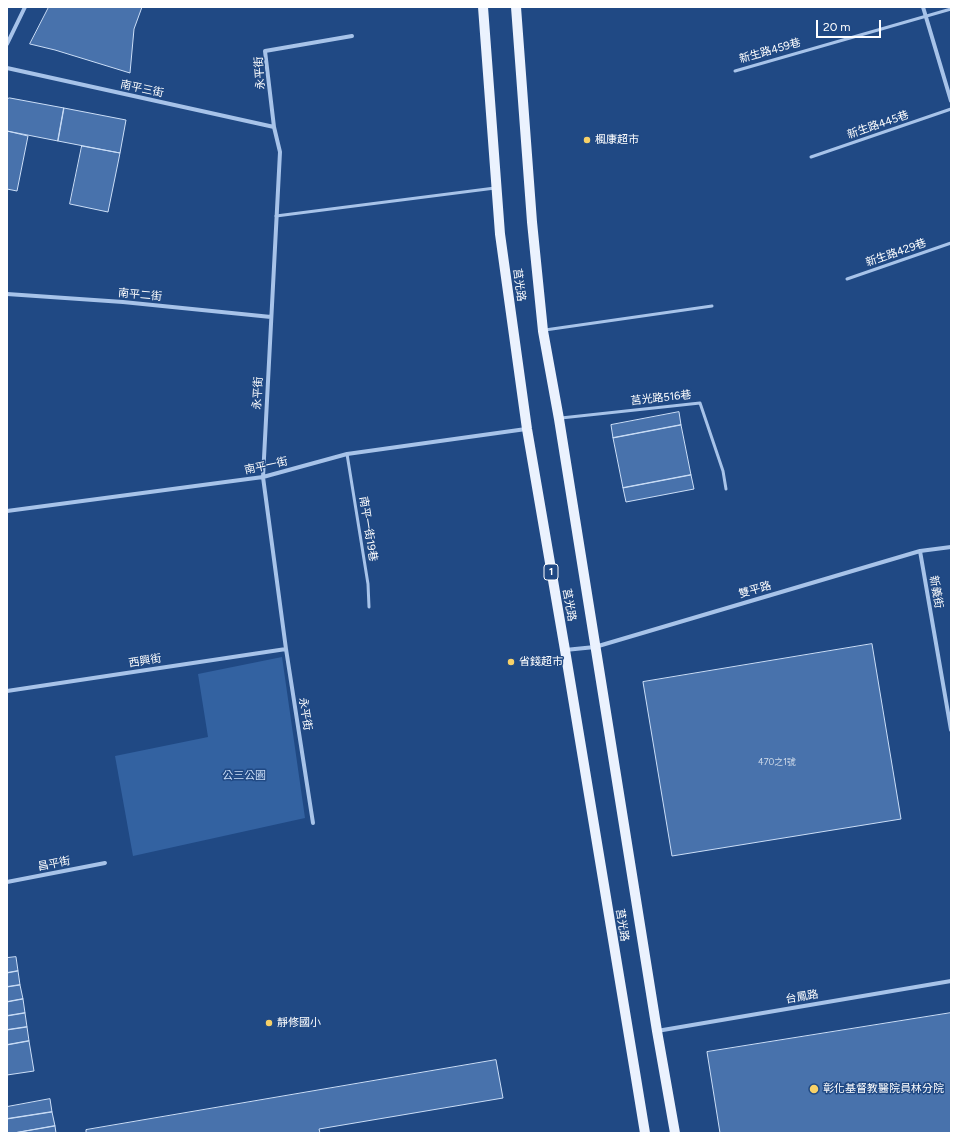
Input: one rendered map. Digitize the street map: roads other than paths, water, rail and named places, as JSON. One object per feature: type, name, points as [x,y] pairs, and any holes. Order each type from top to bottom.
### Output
[{"type":"main road","name":"莒光路","points":[[483,7],[500,234],[527,429],[565,650],[634,1072],[646,1133]]},
{"type":"main road","name":"莒光路","points":[[516,7],[532,222],[543,331],[559,419],[657,1031],[676,1133]]},
{"type":"street","points":[[7,44],[25,7]]},
{"type":"street","points":[[923,7],[951,101]]},
{"type":"street","name":"永平街","points":[[313,823],[286,649],[263,477],[280,152],[274,127],[265,51],[352,36]]},
{"type":"street","name":"南平三街","points":[[7,68],[274,127]]},
{"type":"street","name":"南平二街","points":[[7,294],[123,302],[271,317]]},
{"type":"street","name":"南平一街","points":[[7,511],[263,477],[347,454],[527,429]]},
{"type":"street","name":"雙平路","points":[[565,650],[595,647],[920,551],[951,547]]},
{"type":"street","name":"新義街","points":[[920,551],[949,704],[951,730]]},
{"type":"street","name":"西興街","points":[[7,691],[286,649]]},
{"type":"street","name":"昌平街","points":[[7,882],[105,863]]},
{"type":"street","name":"台鳳路","points":[[657,1031],[951,981]]},
{"type":"lane","name":"新生路459巷","points":[[735,71],[951,9]]},
{"type":"lane","name":"新生路445巷","points":[[811,157],[951,109]]},
{"type":"lane","points":[[276,216],[497,188]]},
{"type":"lane","name":"新生路429巷","points":[[847,279],[951,243]]},
{"type":"lane","points":[[543,331],[712,306]]},
{"type":"lane","name":"莒光路516巷","points":[[559,419],[700,403],[723,471],[726,489]]},
{"type":"lane","name":"南平一街19巷","points":[[347,454],[368,584],[369,607]]},
{"type":"place","name":"楓康超市","points":[[587,140]]},
{"type":"place","name":"省錢超市","points":[[511,662]]},
{"type":"place","name":"靜修國小","points":[[269,1023]]},
{"type":"place","name":"彰化基督教醫院員林分院","points":[[814,1089]]},
{"type":"park label","name":"公三公園","points":[[244,776]]}]
